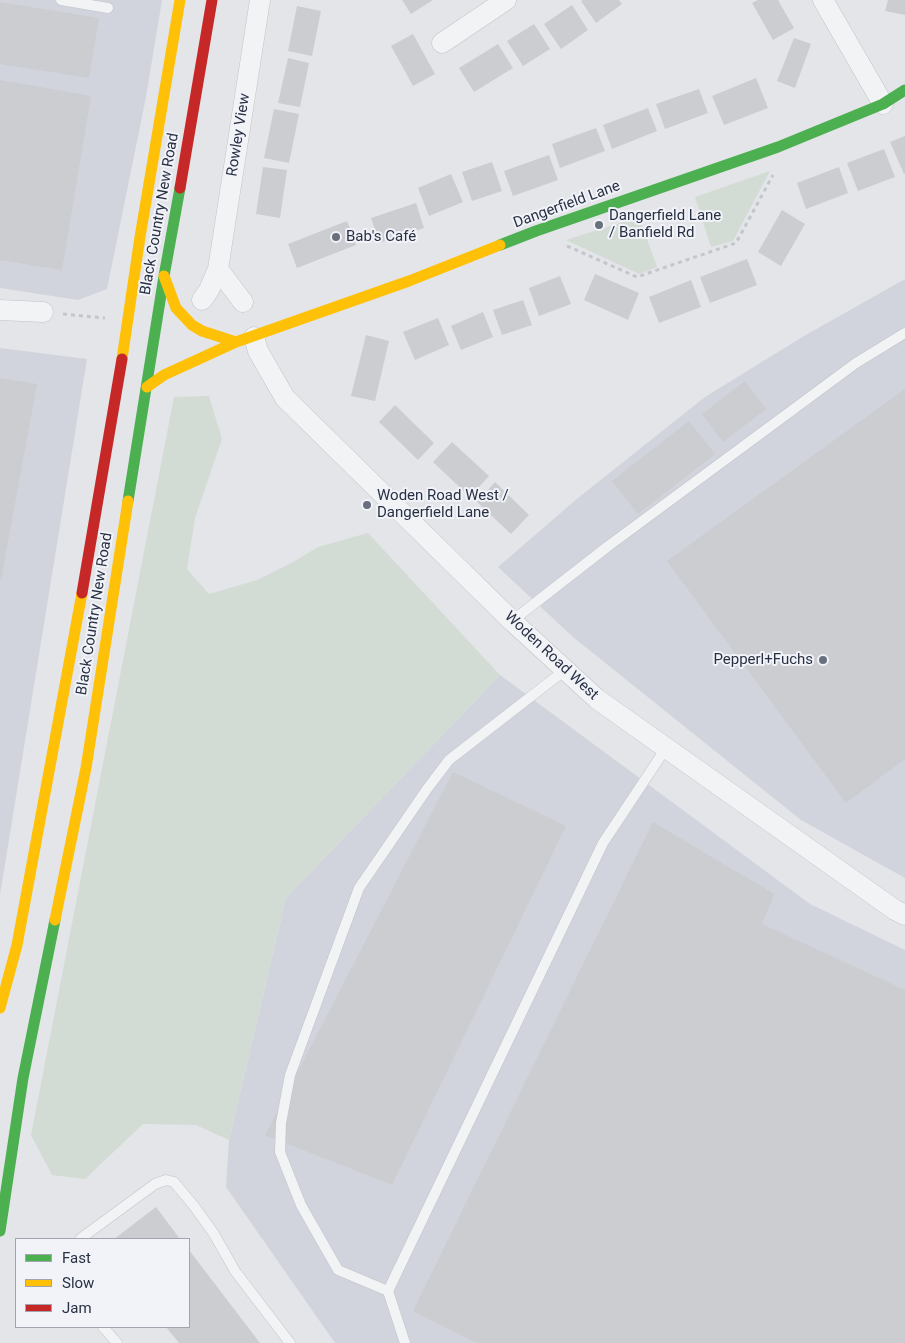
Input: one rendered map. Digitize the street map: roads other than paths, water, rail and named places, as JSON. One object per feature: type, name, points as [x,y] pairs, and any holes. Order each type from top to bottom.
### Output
[{"type":"main road","name":"Black Country New Road","points":[[0,1008],[16,945],[65,686],[118,384],[180,0]]},
{"type":"main road","name":"Black Country New Road","points":[[0,1231],[23,1078],[86,768],[148,387],[164,276],[212,0]]},
{"type":"main road","name":"Dangerfield Lane","points":[[148,387],[164,375],[245,340],[409,281],[536,231],[778,147],[884,104],[905,90]]},
{"type":"main road","points":[[164,276],[176,308],[192,324],[202,331],[245,340]]},
{"type":"street","name":"Rowley View","points":[[202,300],[210,290],[218,269],[260,0]]},
{"type":"street","points":[[442,43],[506,0]]},
{"type":"street","points":[[823,0],[884,104]]},
{"type":"street","points":[[218,269],[243,302]]},
{"type":"street","points":[[0,310],[43,312]]},
{"type":"street","name":"Woden Road West","points":[[245,340],[258,351],[285,398],[512,621],[597,699],[895,910],[905,915]]},
{"type":"lane","points":[[62,0],[108,8]]},
{"type":"lane","points":[[512,621],[856,363],[905,333]]},
{"type":"lane","points":[[388,1291],[338,1270],[301,1205],[280,1152],[281,1123],[290,1075],[359,888],[449,760],[565,670]]},
{"type":"lane","points":[[405,1343],[388,1291],[603,844],[666,748]]},
{"type":"lane","points":[[81,1238],[155,1184],[166,1180],[174,1182],[194,1206],[225,1252],[235,1271],[290,1343]]},
{"type":"lane","points":[[103,1328],[117,1343]]},
{"type":"place","name":"Dangerfield Lane / Banfield Rd","points":[[599,225]]},
{"type":"place","name":"Bab's Café","points":[[336,237]]},
{"type":"place","name":"Woden Road West / Dangerfield Lane","points":[[367,505]]},
{"type":"place","name":"Pepperl+Fuchs","points":[[823,660]]}]
